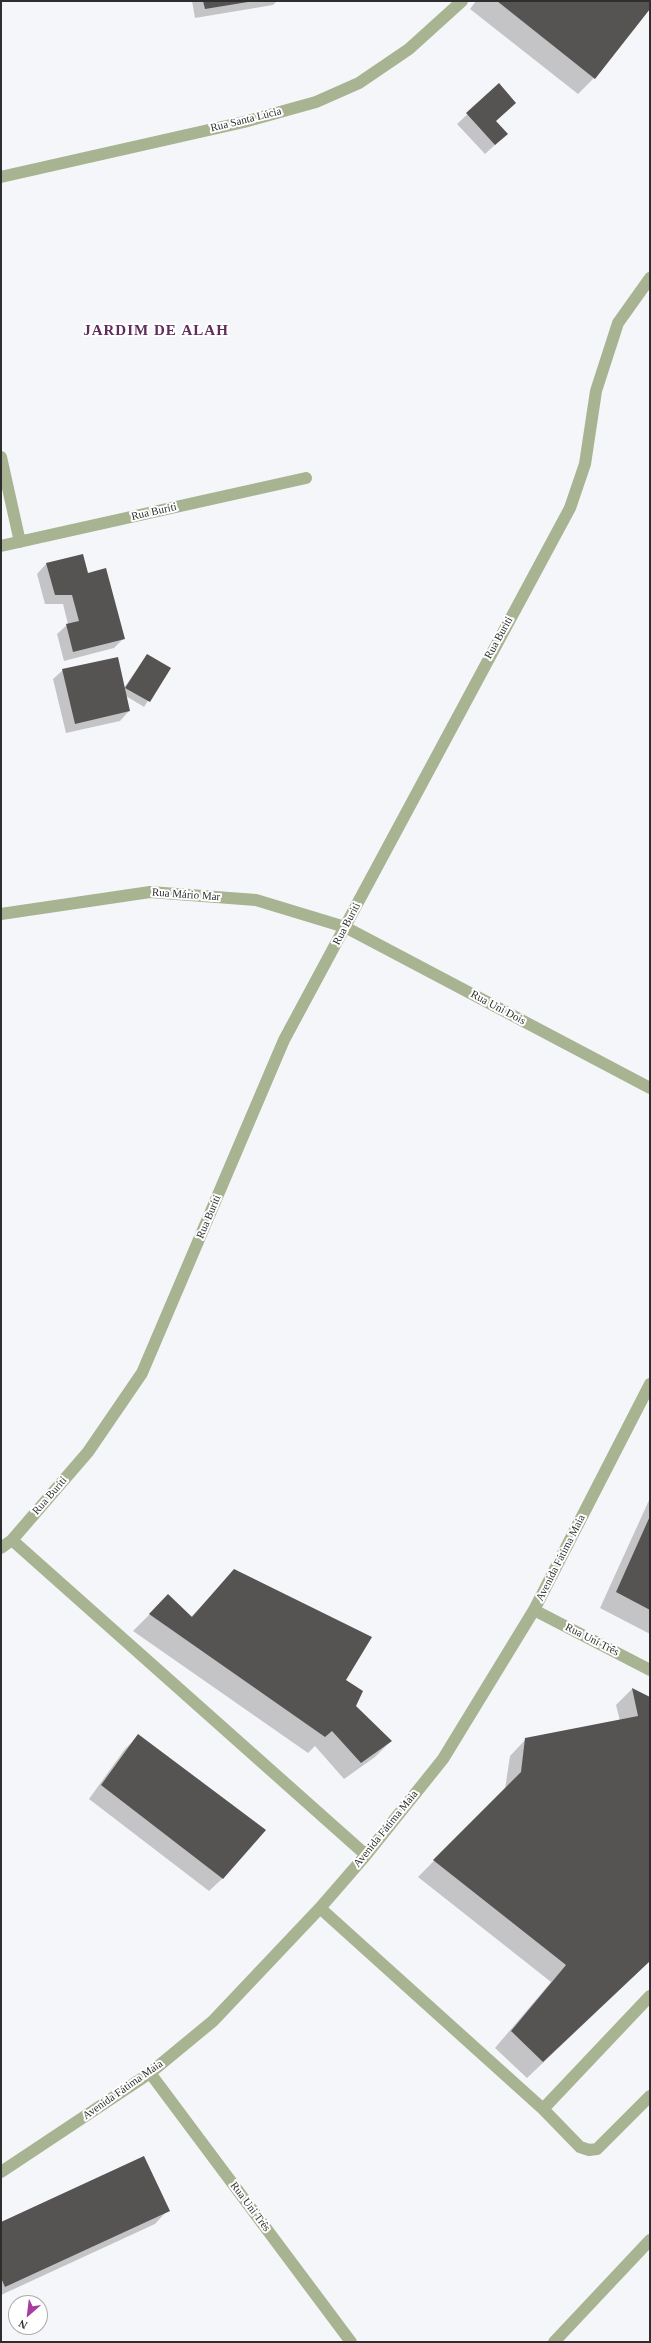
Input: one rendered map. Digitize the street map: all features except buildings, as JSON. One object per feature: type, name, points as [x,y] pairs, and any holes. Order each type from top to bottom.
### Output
[{"type":"street","name":"Rua Santa Lúcia","points":[[1,177],[244,122],[316,102],[359,83],[409,49],[462,1]]},
{"type":"street","name":"Rua Buriti","points":[[1,1548],[12,1540],[88,1452],[142,1373],[284,1040],[570,508],[585,464],[596,392],[618,323],[650,278]]},
{"type":"street","points":[[1,457],[20,542]]},
{"type":"street","name":"Rua Buriti","points":[[1,546],[306,478]]},
{"type":"street","name":"Rua Mário Mar","points":[[1,914],[150,892],[256,900],[345,928]]},
{"type":"street","name":"Rua Uni Dois","points":[[345,928],[650,1088]]},
{"type":"street","name":"Avenida Fátima Maia","points":[[1,2172],[150,2073],[212,2021],[320,1908],[366,1855],[443,1759],[534,1610],[650,1384]]},
{"type":"street","points":[[12,1540],[366,1855]]},
{"type":"street","name":"Rua Uni Três","points":[[534,1610],[650,1670]]},
{"type":"street","points":[[320,1908],[543,2109],[580,2147],[589,2150],[597,2149],[650,2096]]},
{"type":"street","points":[[543,2109],[650,1996]]},
{"type":"street","name":"Rua Uni Três","points":[[150,2073],[351,2342]]},
{"type":"street","points":[[554,2342],[650,2240]]},
{"type":"district","name":"JARDIM DE ALAH","points":[[156,331]]}]
